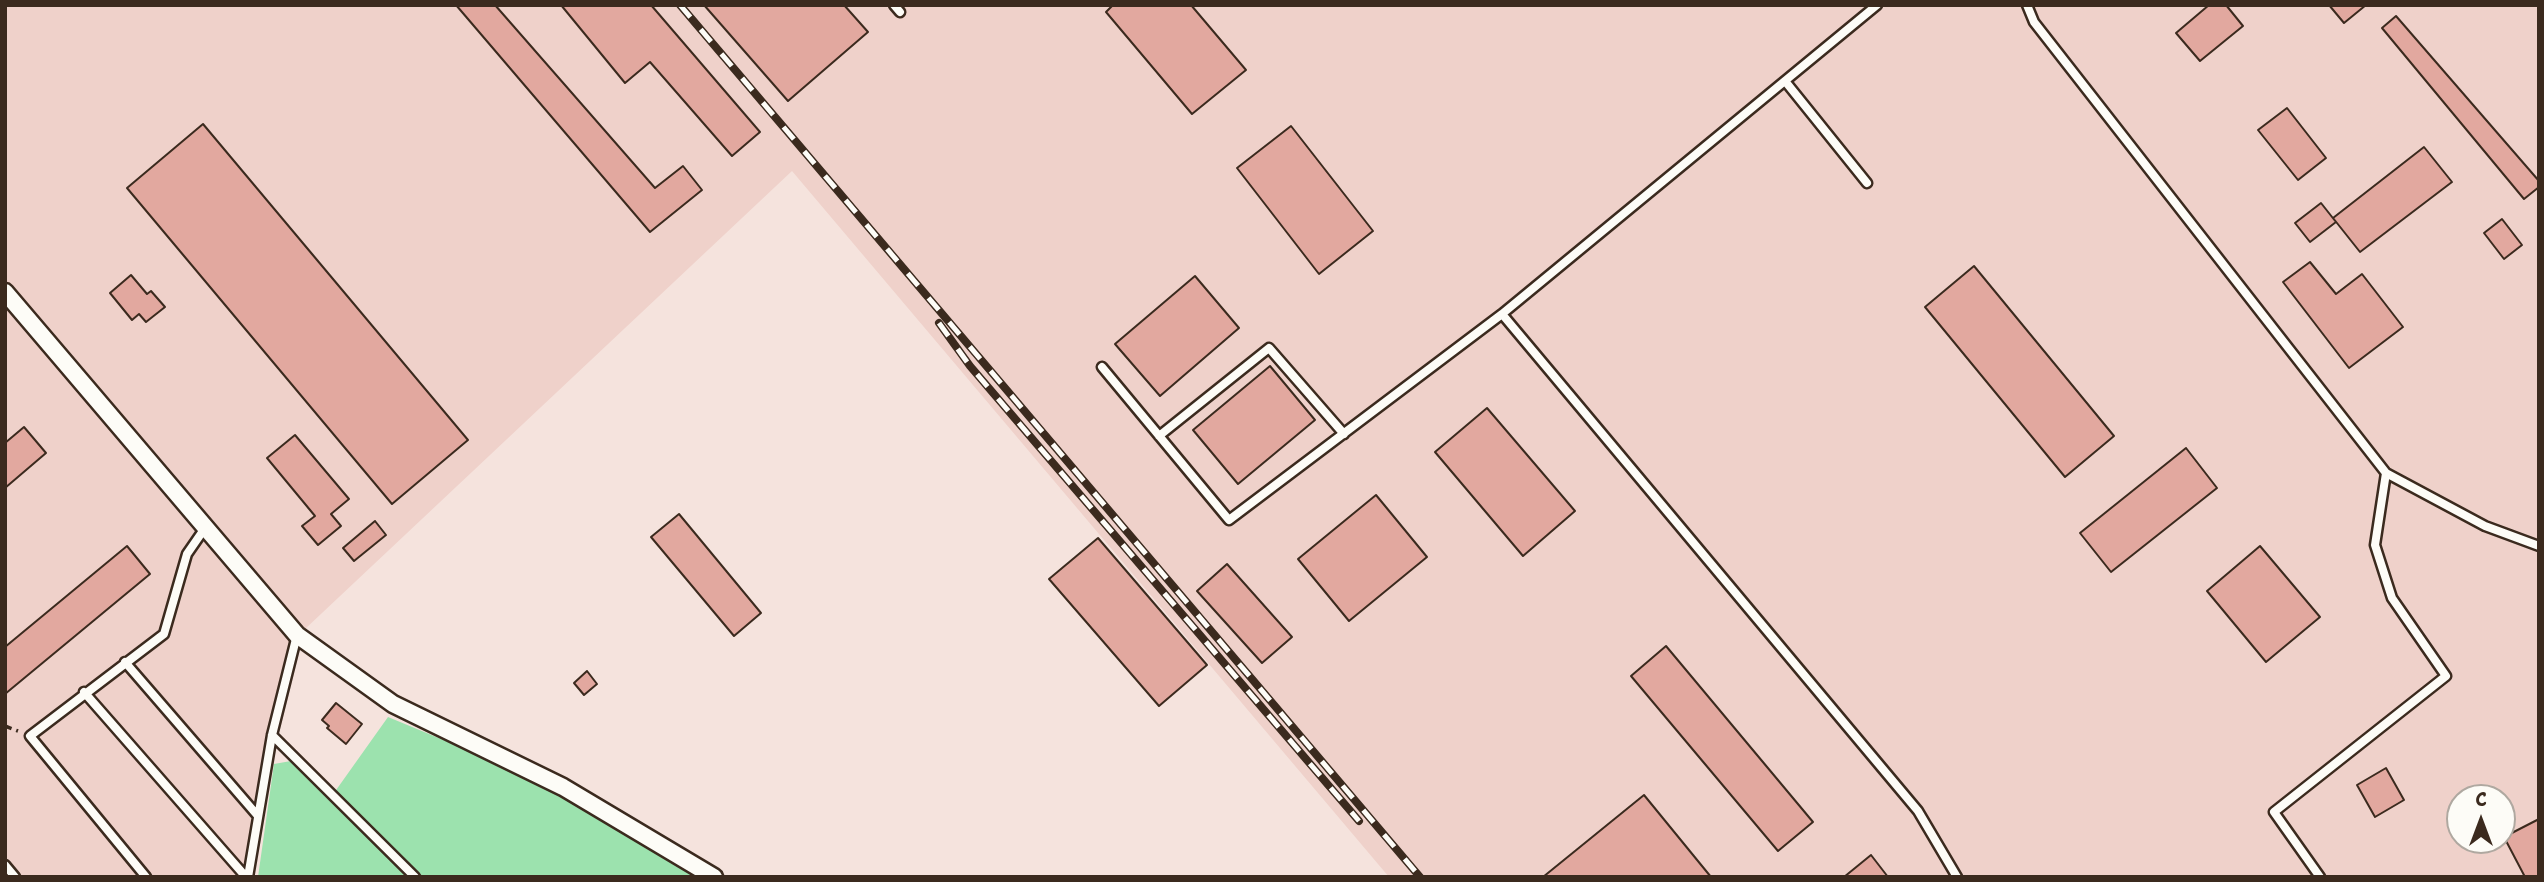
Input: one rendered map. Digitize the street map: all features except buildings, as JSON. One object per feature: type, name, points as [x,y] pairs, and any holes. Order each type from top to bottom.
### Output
[{"type":"street","points":[[8,301],[297,635],[393,704],[563,787],[713,877]]},
{"type":"lane","points":[[1102,367],[1229,520],[1502,314],[1877,5]]},
{"type":"lane","points":[[2027,5],[2034,22],[2386,474],[2485,526],[2539,546]]},
{"type":"lane","points":[[1785,81],[1867,183]]},
{"type":"lane","points":[[1502,314],[1918,811],[1957,877]]},
{"type":"lane","points":[[1159,436],[1269,348],[1343,434]]},
{"type":"lane","points":[[2320,877],[2274,812],[2446,676],[2392,598],[2375,545],[2386,474]]},
{"type":"lane","points":[[146,877],[30,736],[84,692],[164,634],[187,554],[205,528]]},
{"type":"lane","points":[[247,877],[272,735],[297,635]]},
{"type":"lane","points":[[125,662],[258,816]]},
{"type":"lane","points":[[84,692],[247,877]]},
{"type":"lane","points":[[272,735],[415,877]]},
{"type":"lane","points":[[5,865],[15,877]]},
{"type":"shaded area","points":[[5,5],[2539,5],[2539,877],[1389,877],[792,171],[305,629],[243,877],[5,877]]},
{"type":"green space","points":[[388,717],[516,770],[706,877],[258,877],[274,764],[291,761],[329,800]]},
{"type":"railway","points":[[680,5],[1420,877]]},
{"type":"railway","points":[[939,323],[970,366],[1359,821]]}]
